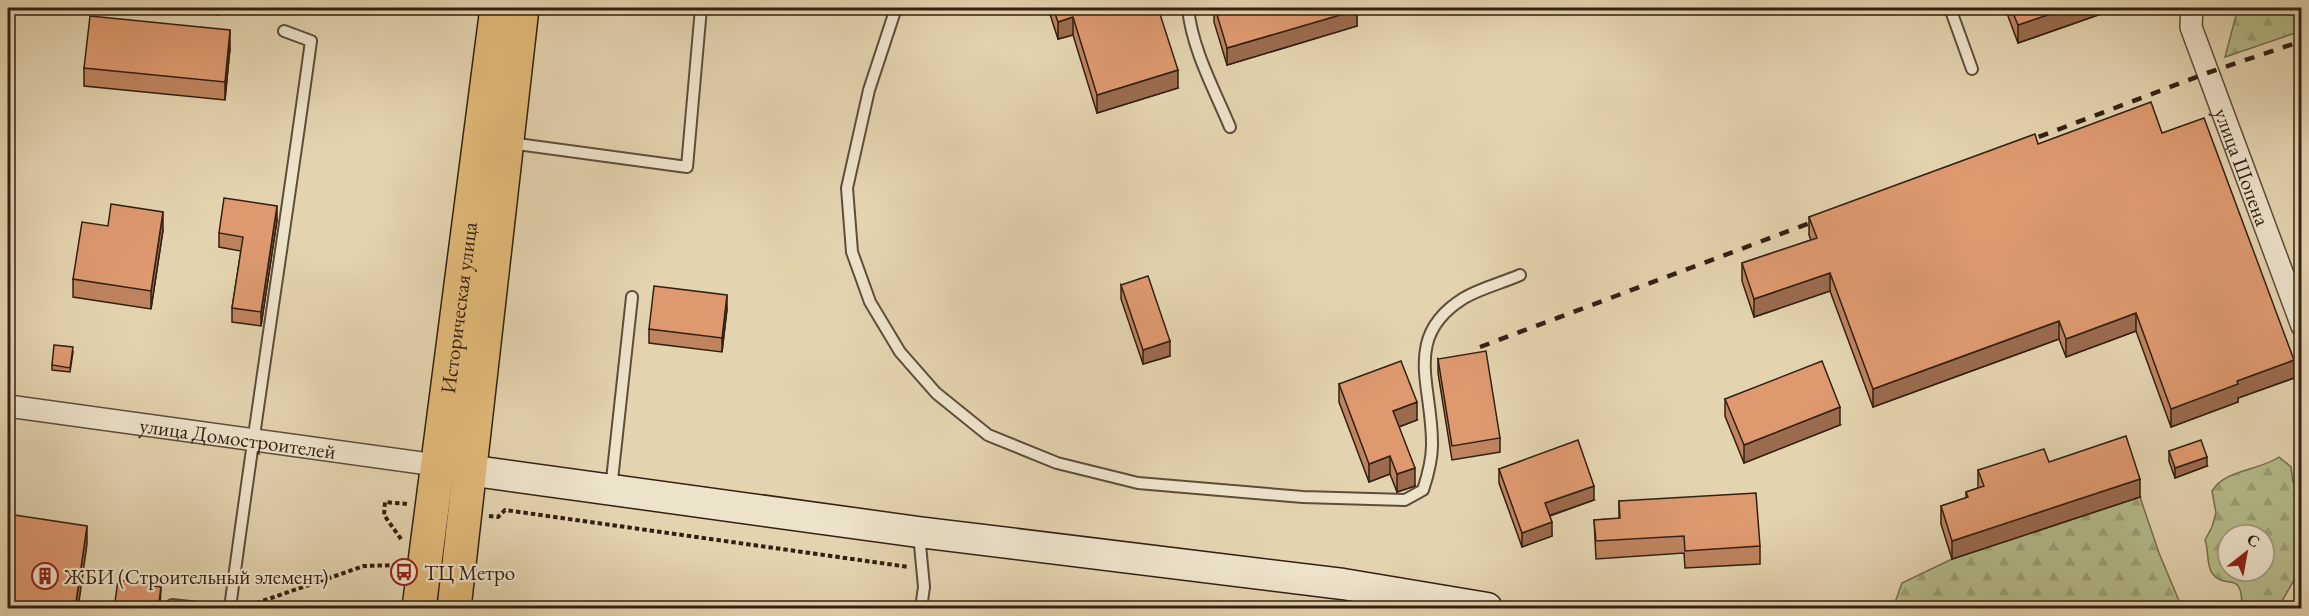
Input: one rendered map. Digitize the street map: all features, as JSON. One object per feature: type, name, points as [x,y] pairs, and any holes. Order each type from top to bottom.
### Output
[{"type":"highway","name":"Историческая улица","points":[[419,609],[497,8]]},
{"type":"highway","name":"Историческая улица","points":[[454,609],[522,8]]},
{"type":"main road","name":"улица Домостроителей","points":[[436,465],[918,532],[1343,584],[1486,609]]},
{"type":"street","name":"улица Шопена","points":[[2192,8],[2191,27],[2301,326]]},
{"type":"street","name":"улица Домостроителей","points":[[8,406],[436,465]]},
{"type":"lane","points":[[507,142],[687,167],[701,8]]},
{"type":"lane","points":[[896,8],[869,90],[847,188],[852,252],[870,302],[900,352],[936,393],[988,435],[1057,463],[1138,483],[1303,497],[1405,500],[1423,490],[1429,472],[1432,445],[1424,354],[1429,335],[1440,317],[1465,298],[1520,275]]},
{"type":"lane","points":[[1188,8],[1190,23],[1202,62],[1230,127]]},
{"type":"lane","points":[[1950,8],[1972,69]]},
{"type":"lane","points":[[230,609],[252,439],[286,225],[311,41],[284,31]]},
{"type":"lane","points":[[611,489],[632,297]]},
{"type":"lane","points":[[918,532],[924,587],[921,609]]},
{"type":"lane","points":[[172,605],[199,609]]},
{"type":"path","points":[[401,546],[401,536],[384,515],[385,502],[432,508]]},
{"type":"path","points":[[465,512],[498,517],[505,510],[922,568]]},
{"type":"path","points":[[241,609],[364,566],[401,565],[401,555]]},
{"type":"green space","points":[[2238,8],[2301,8],[2301,31],[2225,57]]},
{"type":"green space","points":[[2279,457],[2291,467],[2293,482],[2300,495],[2298,503],[2301,518],[2298,533],[2301,568],[2278,608],[2242,608],[2239,588],[2234,583],[2276,583],[2276,523],[2216,523],[2216,577],[2209,565],[2205,540],[2216,513],[2212,491],[2225,478]]},
{"type":"green space","points":[[2140,497],[2159,553],[2182,608],[1893,608],[1902,583],[1952,559]]},
{"type":"building","points":[[1053,8],[1158,8],[1178,70],[1097,95],[1073,17],[1058,22]]},
{"type":"building","points":[[1215,8],[1356,8],[1357,10],[1227,48]]},
{"type":"building","points":[[2011,8],[2068,8],[2018,25]]},
{"type":"building","points":[[90,16],[230,30],[225,82],[84,68]]},
{"type":"building","points":[[2151,102],[2162,133],[2204,118],[2294,360],[2171,409],[2136,313],[2066,339],[2059,321],[1873,389],[1830,273],[1754,299],[1742,263],[1817,238],[1809,217],[2035,134],[2038,144]]},
{"type":"building","points":[[224,198],[277,206],[261,312],[232,308],[243,237],[219,233]]},
{"type":"building","points":[[111,204],[163,212],[151,291],[73,279],[82,222],[108,226]]},
{"type":"building","points":[[1148,276],[1170,341],[1143,350],[1121,285]]},
{"type":"building","points":[[654,286],[727,295],[722,338],[649,329]]},
{"type":"building","points":[[54,345],[73,347],[70,368],[52,365]]},
{"type":"building","points":[[1486,351],[1500,438],[1452,446],[1438,359]]},
{"type":"building","points":[[1401,361],[1417,402],[1393,411],[1415,468],[1397,474],[1390,456],[1369,464],[1339,384]]},
{"type":"building","points":[[1822,361],[1840,407],[1744,445],[1725,399]]},
{"type":"building","points":[[2126,436],[2140,479],[1952,541],[1941,506],[1968,497],[1966,492],[1984,486],[1978,470],[2044,449],[2049,462]]},
{"type":"building","points":[[1578,440],[1594,486],[1545,503],[1552,522],[1522,533],[1499,469]]},
{"type":"building","points":[[2201,440],[2207,457],[2175,468],[2169,451]]},
{"type":"building","points":[[1756,493],[1760,546],[1685,551],[1684,536],[1596,541],[1594,520],[1620,518],[1619,501]]},
{"type":"building","name":"ЖБИ (Строительный элемент)","points":[[8,514],[87,526],[75,609],[8,609]]},
{"type":"building","points":[[118,580],[161,587],[158,609],[114,609]]},
{"type":"railway","points":[[2020,144],[2207,73],[2302,41]]},
{"type":"railway","points":[[1480,347],[1826,217]]},
{"type":"place","name":"ТЦ Метро","points":[[404,572]]},
{"type":"place","name":"ЖБИ (Строительный элемент)","points":[[45,576]]}]
